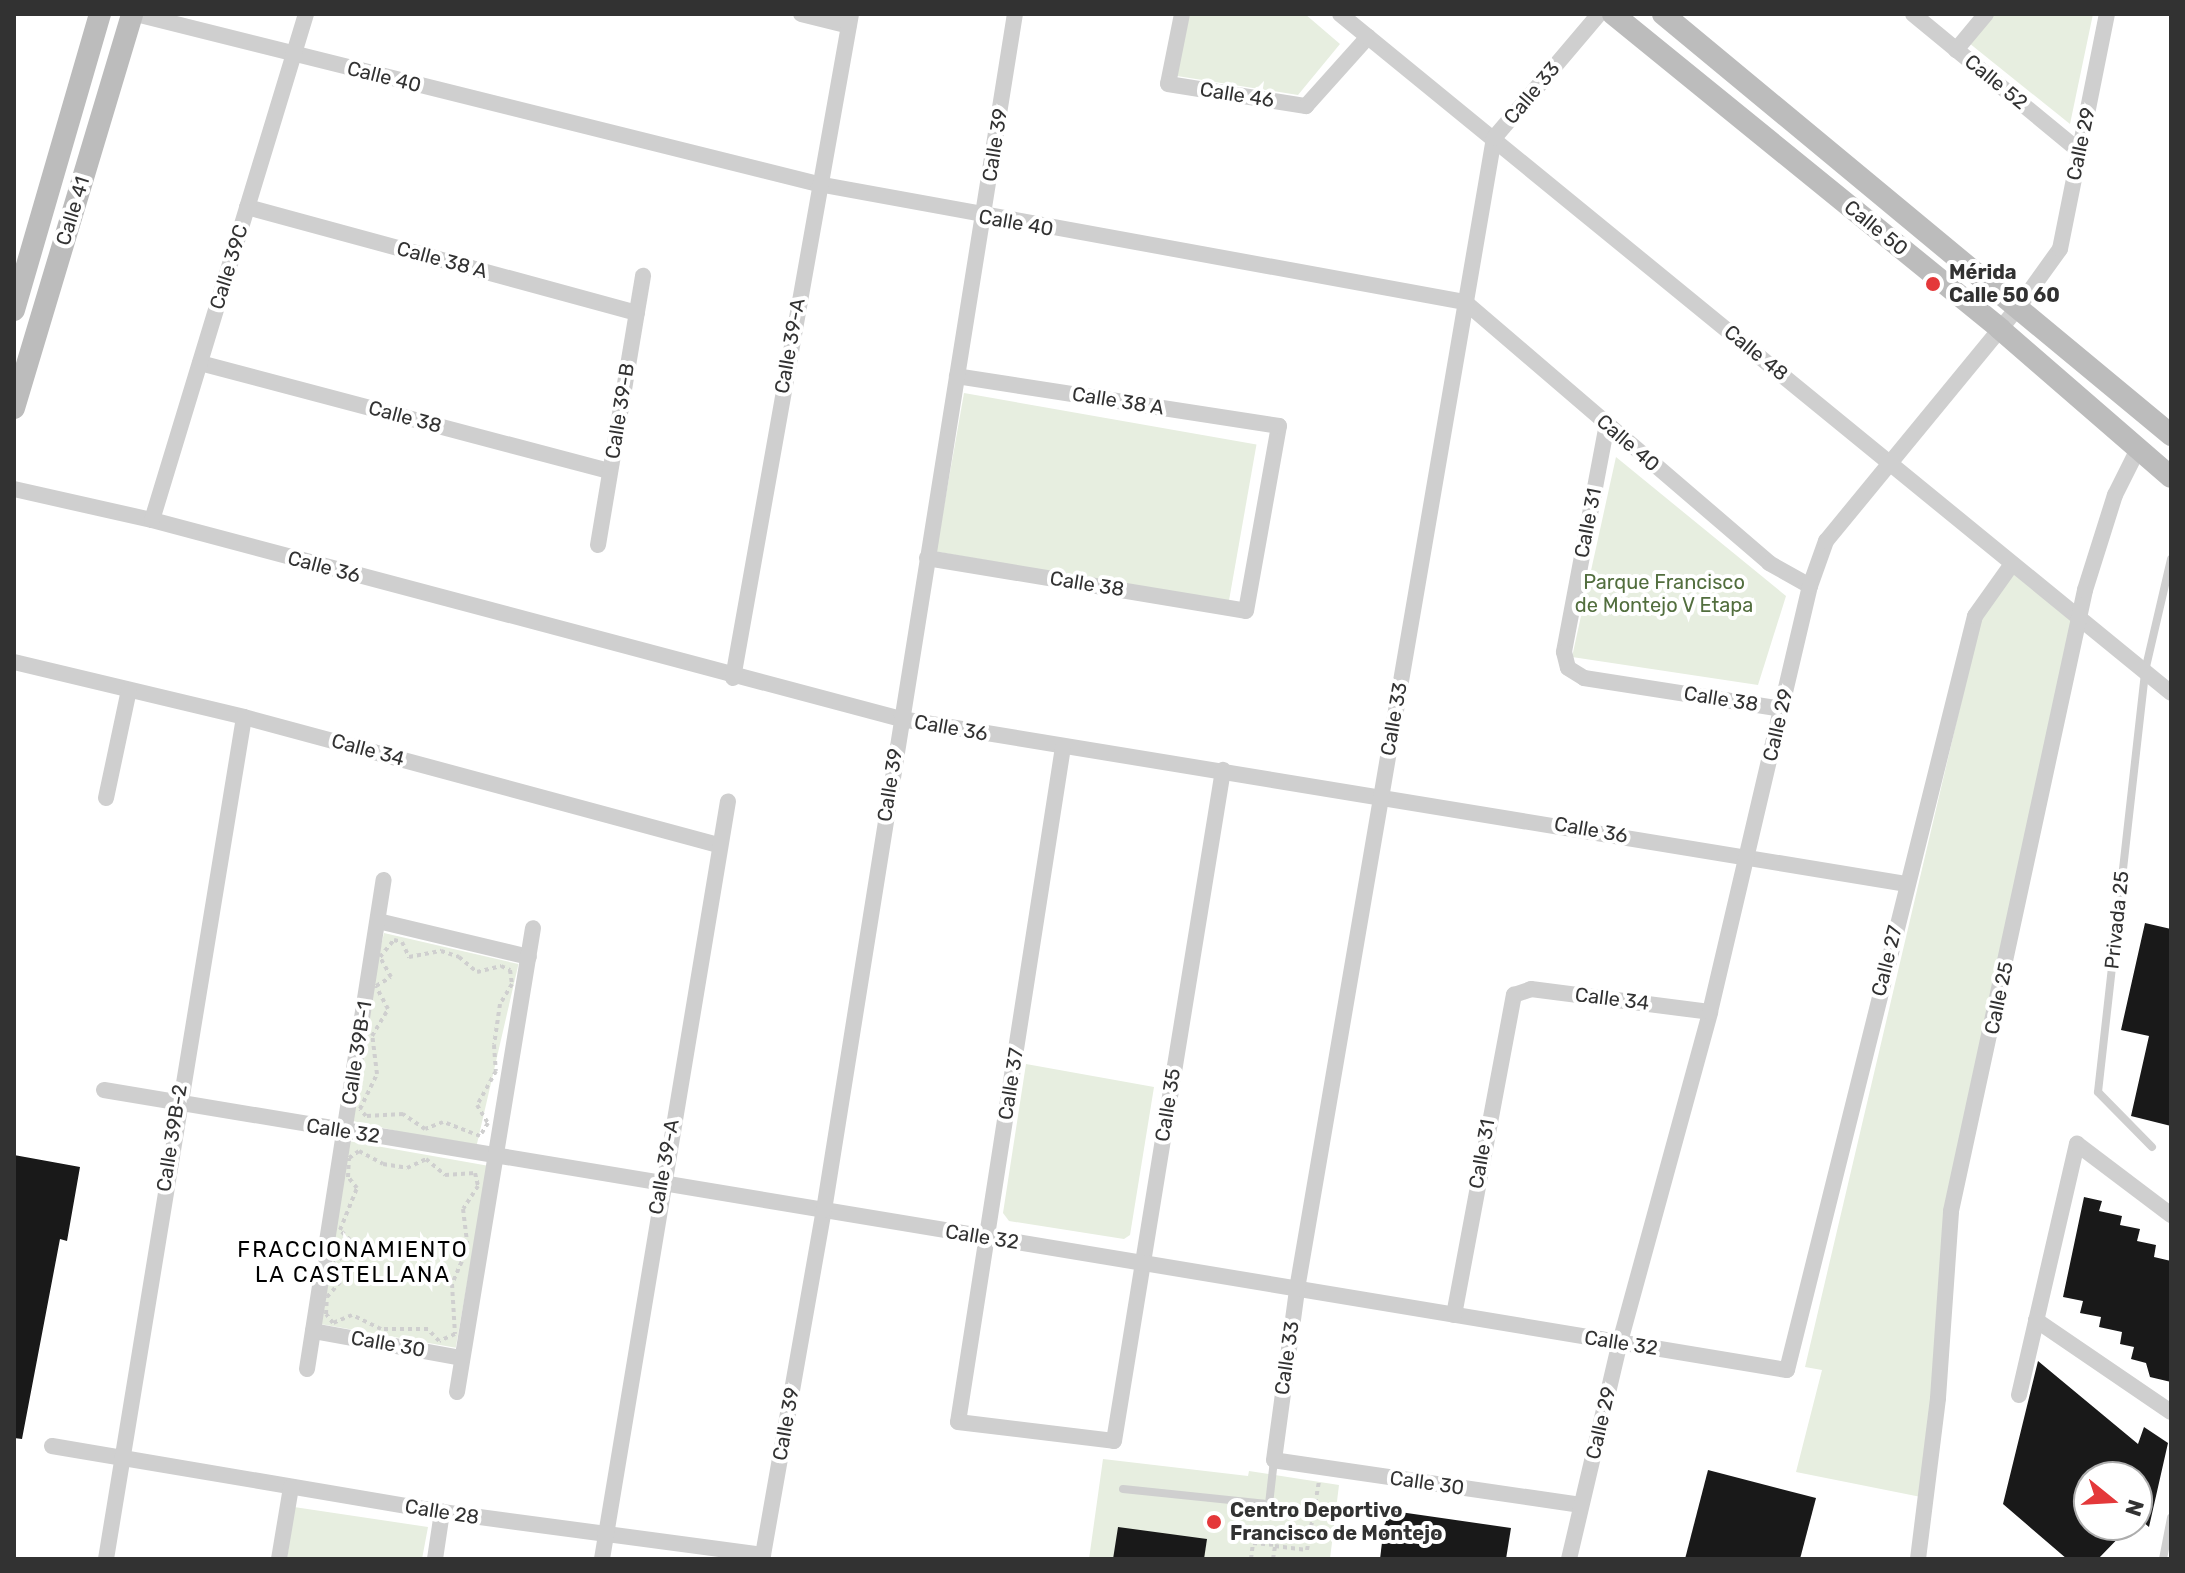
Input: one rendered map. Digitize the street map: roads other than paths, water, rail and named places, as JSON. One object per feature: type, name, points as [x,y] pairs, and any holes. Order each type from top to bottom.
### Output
[{"type":"main road","name":"Calle 41","points":[[14,310],[100,14]]},
{"type":"main road","name":"Calle 41","points":[[14,408],[134,14]]},
{"type":"main road","name":"Calle 50","points":[[1613,14],[2000,329],[2171,477]]},
{"type":"main road","name":"Calle 50","points":[[1663,14],[2171,435]]},
{"type":"street","name":"Calle 40","points":[[134,14],[818,184],[984,217],[1465,302],[1769,563],[1810,586]]},
{"type":"street","name":"Calle 39C","points":[[152,520],[306,14]]},
{"type":"street","points":[[801,14],[850,20]]},
{"type":"street","name":"Calle 39","points":[[763,1555],[824,1210],[1015,14]]},
{"type":"street","name":"Calle 46","points":[[1182,14],[1168,84],[1306,106],[1368,37]]},
{"type":"street","name":"Calle 48","points":[[1340,14],[2012,564],[2170,688]]},
{"type":"street","name":"Calle 33","points":[[1274,1460],[1297,1289],[1494,138],[1599,14]]},
{"type":"street","name":"Calle 52","points":[[1913,14],[2079,151]]},
{"type":"street","points":[[1956,50],[1986,14]]},
{"type":"street","name":"Calle 29","points":[[1569,1559],[1620,1342],[1710,1012],[1810,586],[1826,541],[2019,306],[2060,249],[2107,14]]},
{"type":"street","name":"Calle 39-A","points":[[733,678],[818,184],[850,20]]},
{"type":"street","name":"Calle 38 A","points":[[247,207],[637,313]]},
{"type":"street","name":"Calle 39-B","points":[[598,545],[643,276]]},
{"type":"street","name":"Calle 38","points":[[200,363],[610,471]]},
{"type":"street","name":"Calle 38 A","points":[[957,376],[1279,426],[1246,611]]},
{"type":"street","name":"Calle 31","points":[[1568,668],[1564,652],[1607,424]]},
{"type":"street","name":"Calle 25","points":[[1918,1559],[1938,1398],[1951,1211],[2082,620],[2085,590],[2110,509],[2138,449]]},
{"type":"street","name":"Calle 36","points":[[14,489],[152,520],[733,678],[901,719],[1063,747],[1381,794],[1906,884]]},
{"type":"street","name":"Calle 38","points":[[927,558],[1246,611]]},
{"type":"street","name":"Calle 27","points":[[1787,1370],[1975,616],[2012,564]]},
{"type":"street","name":"Calle 34","points":[[14,662],[244,717],[720,845]]},
{"type":"street","name":"Calle 38","points":[[1568,668],[1584,678],[1782,709]]},
{"type":"street","points":[[106,798],[129,690]]},
{"type":"street","name":"Calle 39B-2","points":[[106,1559],[177,1103],[244,717]]},
{"type":"street","name":"Calle 37","points":[[1063,747],[958,1422],[1114,1441]]},
{"type":"street","name":"Calle 35","points":[[1114,1441],[1223,770]]},
{"type":"street","name":"Calle 39-A","points":[[602,1559],[661,1183],[728,801]]},
{"type":"street","name":"Calle 39B-1","points":[[307,1369],[384,880]]},
{"type":"street","points":[[378,921],[529,957]]},
{"type":"street","points":[[457,1392],[533,928]]},
{"type":"street","name":"Calle 34","points":[[1514,995],[1531,989],[1710,1012]]},
{"type":"street","name":"Calle 31","points":[[1454,1315],[1514,995]]},
{"type":"street","name":"Calle 32","points":[[104,1090],[1787,1370]]},
{"type":"street","points":[[2019,1395],[2077,1144],[2171,1215]]},
{"type":"street","points":[[2036,1320],[2171,1412]]},
{"type":"street","name":"Calle 30","points":[[313,1331],[462,1358]]},
{"type":"street","name":"Calle 28","points":[[52,1446],[442,1512],[763,1555]]},
{"type":"street","name":"Calle 30","points":[[1274,1460],[1581,1505]]},
{"type":"street","points":[[279,1559],[291,1487]]},
{"type":"street","points":[[435,1559],[442,1512]]},
{"type":"lane","points":[[2145,671],[2171,559]]},
{"type":"lane","name":"Privada 25","points":[[2145,671],[2098,1092],[2152,1147]]},
{"type":"lane","points":[[1123,1489],[1269,1504],[1274,1460]]},
{"type":"lane","points":[[2163,1559],[2171,1518]]},
{"type":"place","name":"Mérida Calle 50 60","points":[[1933,284]]},
{"type":"place","name":"Centro Deportivo Francisco de Montejo","points":[[1214,1522]]},
{"type":"district","name":"FRACCIONAMIENTO LA CASTELLANA","points":[[353,1262]]},
{"type":"park label","name":"Parque Francisco de Montejo V Etapa","points":[[1664,594]]}]
